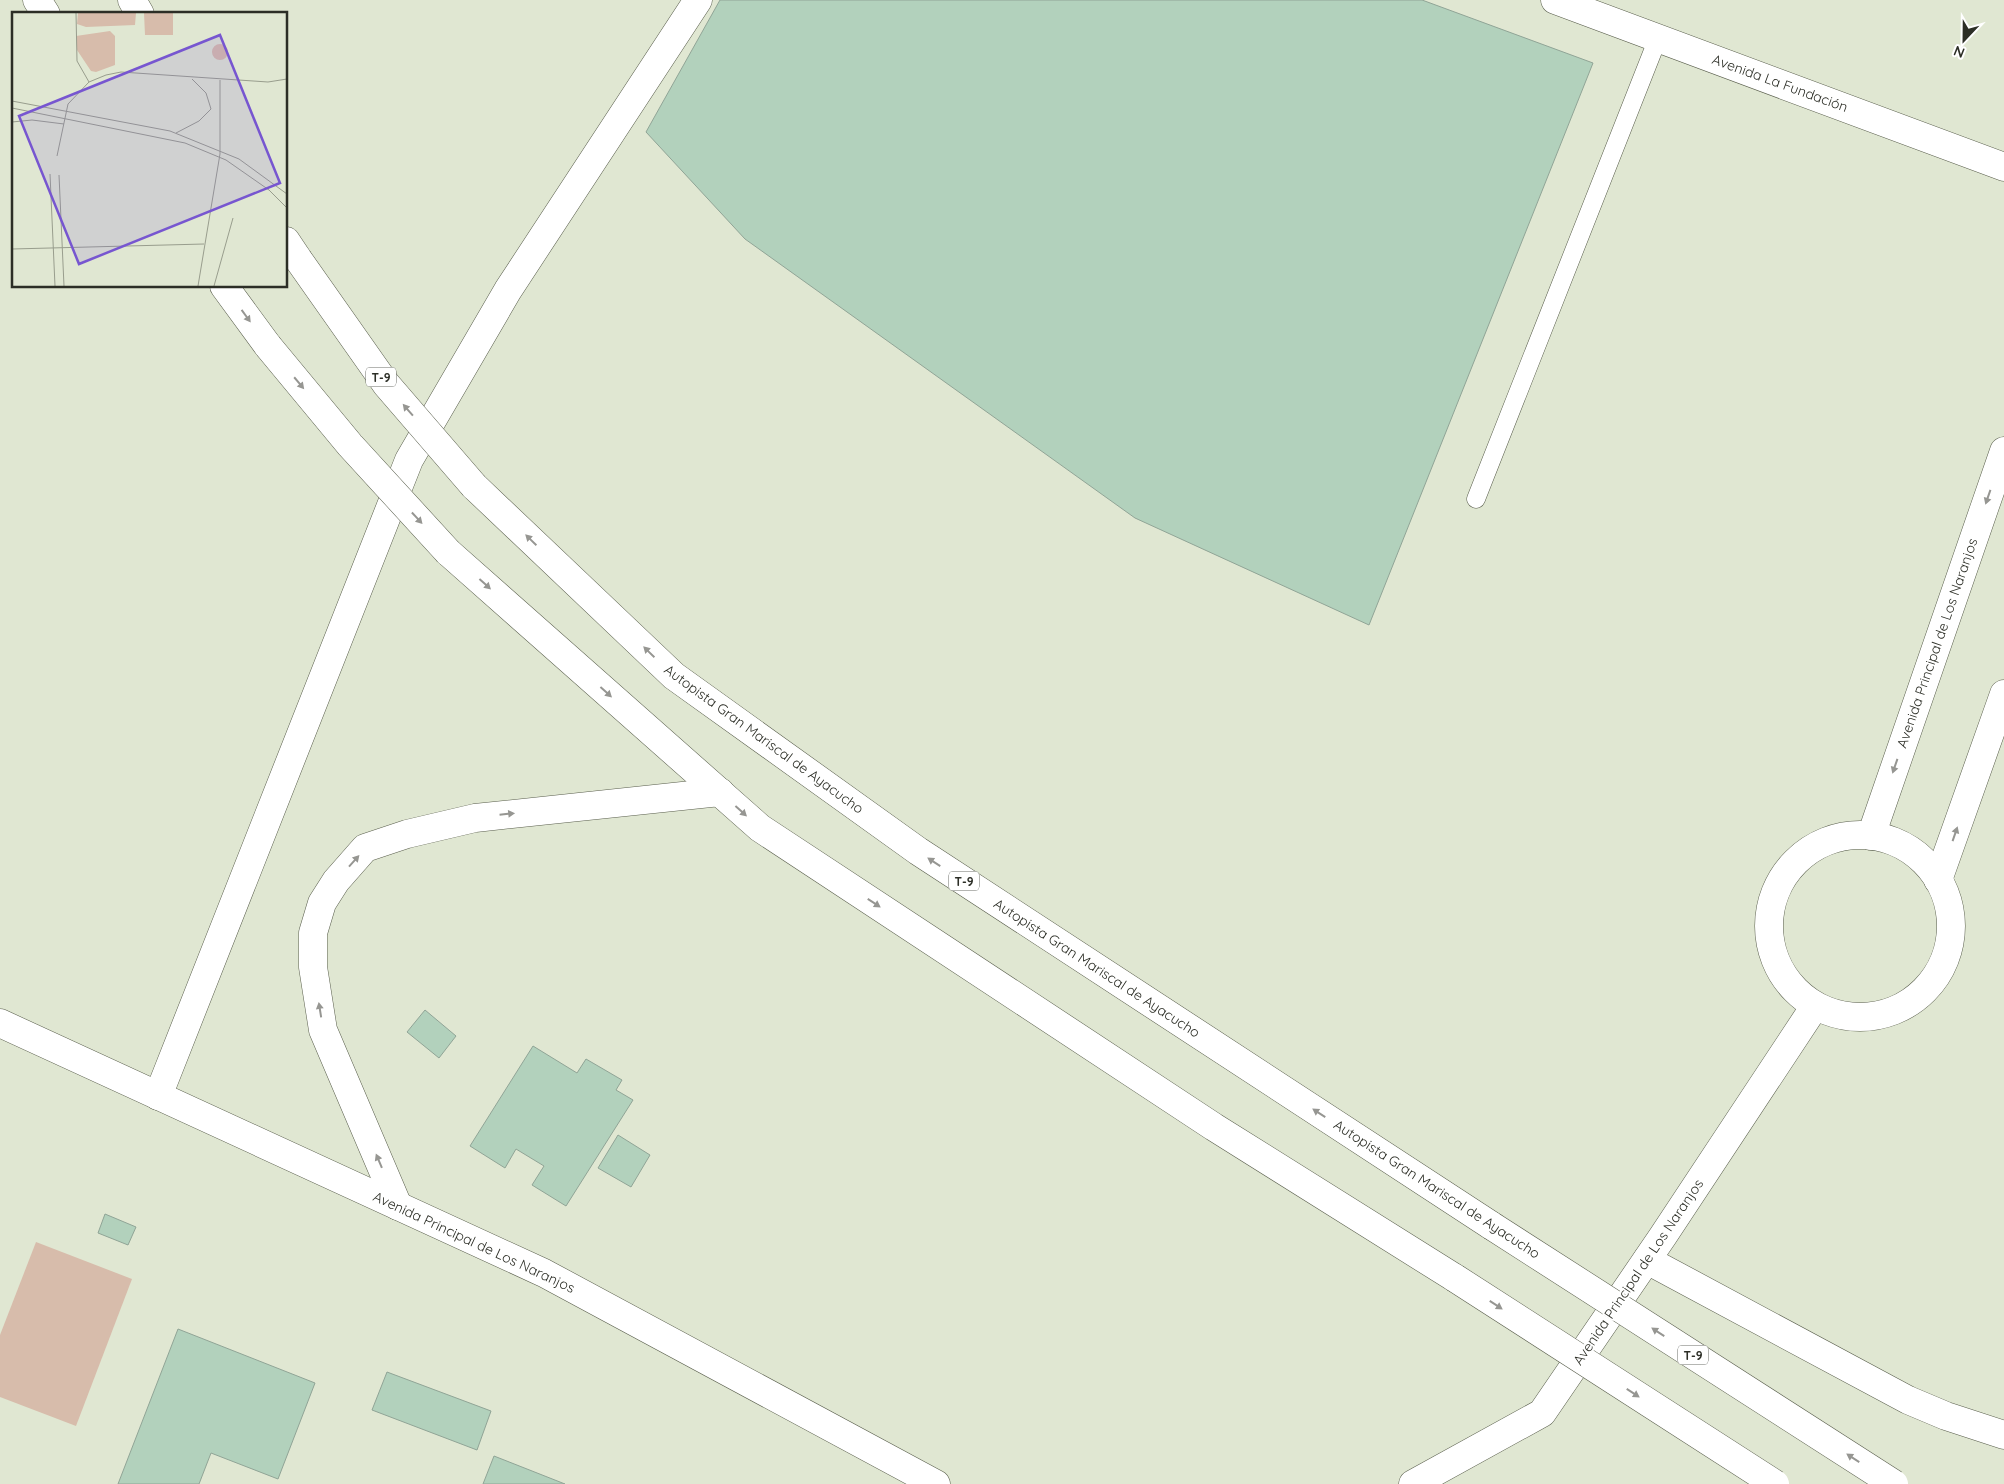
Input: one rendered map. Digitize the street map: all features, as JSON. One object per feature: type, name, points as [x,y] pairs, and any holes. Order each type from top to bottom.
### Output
[{"type":"main road","points":[[37,0],[45,12]]},
{"type":"main road","points":[[132,0],[139,12]]},
{"type":"main road","points":[[158,1096],[409,460],[508,290],[698,0]]},
{"type":"main road","name":"Avenida La Fundación","points":[[1555,0],[2004,167]]},
{"type":"main road","name":"Autopista Gran Mariscal de Ayacucho","points":[[292,250],[386,384],[474,486],[674,676],[918,851],[1492,1226],[1894,1484]]},
{"type":"main road","points":[[225,288],[268,346],[350,445],[448,552],[760,828],[1214,1127],[1455,1278],[1774,1484]]},
{"type":"main road","name":"Avenida Principal de Los Naranjos","points":[[1871,836],[2004,451]]},
{"type":"main road","points":[[1938,880],[2004,694]]},
{"type":"main road","points":[[398,1206],[323,1030],[313,967],[313,934],[322,903],[336,881],[365,848],[407,834],[474,818],[720,792]]},
{"type":"main road","points":[[1871,836],[1897,843],[1923,856],[1938,880],[1949,908],[1951,938],[1943,966],[1926,991],[1902,1008],[1873,1017],[1843,1016],[1815,1006],[1790,986],[1774,960],[1767,928],[1772,898],[1787,870],[1810,849],[1840,837],[1871,836]]},
{"type":"main road","name":"Avenida Principal de Los Naranjos","points":[[1412,1484],[1542,1413],[1648,1260],[1815,1006]]},
{"type":"main road","name":"Avenida Principal de Los Naranjos","points":[[0,1023],[544,1273],[936,1484]]},
{"type":"main road","points":[[1648,1260],[1908,1400],[1946,1416],[2004,1435]]},
{"type":"lane","points":[[1476,499],[1658,38]]},
{"type":"shaded area","points":[[36,1242],[132,1279],[76,1426],[0,1397],[0,1335]]},
{"type":"building","points":[[720,0],[1422,0],[1593,63],[1369,625],[1135,518],[745,239],[646,132]]},
{"type":"building","points":[[425,1010],[456,1036],[439,1058],[407,1032]]},
{"type":"building","points":[[533,1046],[577,1073],[586,1059],[622,1080],[616,1090],[633,1100],[566,1206],[532,1185],[544,1166],[516,1149],[505,1168],[470,1146]]},
{"type":"building","points":[[618,1135],[650,1155],[631,1187],[598,1168]]},
{"type":"building","points":[[105,1214],[136,1227],[128,1245],[98,1233]]},
{"type":"building","points":[[178,1329],[315,1383],[278,1479],[211,1453],[199,1484],[118,1484]]},
{"type":"building","points":[[387,1372],[491,1411],[477,1450],[372,1410]]},
{"type":"building","points":[[494,1456],[565,1484],[483,1484]]}]
